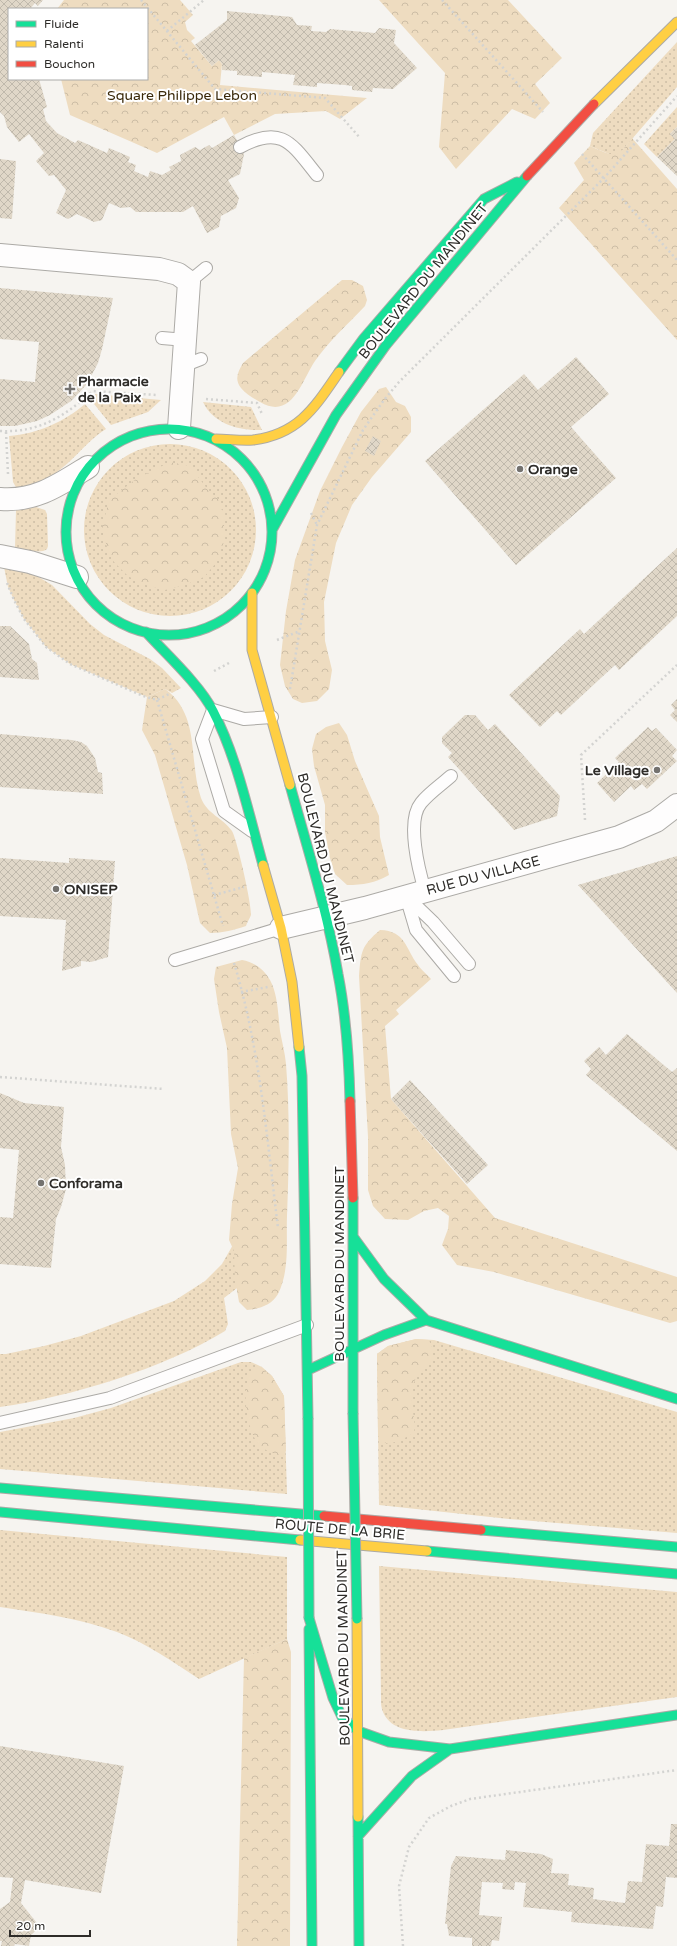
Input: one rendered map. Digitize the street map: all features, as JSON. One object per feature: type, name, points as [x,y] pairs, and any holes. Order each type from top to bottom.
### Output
[{"type":"main road","name":"BOULEVARD DU MANDINET","points":[[272,530],[336,416],[386,345],[526,176],[594,104],[677,22]]},
{"type":"main road","name":"BOULEVARD DU MANDINET","points":[[216,439],[252,440],[272,436],[299,423],[313,410],[364,338],[484,199],[526,176]]},
{"type":"main road","points":[[158,428],[179,428],[198,432],[216,439],[232,449],[246,462],[257,477],[271,511],[272,547],[261,579],[252,594],[239,608],[223,620],[205,629],[186,634],[166,635],[128,627],[112,618],[98,607],[86,593],[69,559],[66,540],[66,521],[70,502],[77,484],[88,467],[108,448],[119,441],[138,433],[158,428]]},
{"type":"main road","name":"BOULEVARD DU MANDINET","points":[[252,594],[252,650],[272,716],[326,917],[338,973],[350,1085],[354,1238],[353,1413],[357,1619],[359,1946]]},
{"type":"main road","points":[[146,632],[193,683],[213,710],[235,766],[255,833],[281,928],[292,982],[302,1076],[308,1370],[312,1946]]},
{"type":"main road","points":[[354,1238],[384,1279],[426,1320],[677,1398]]},
{"type":"main road","points":[[308,1370],[384,1335],[426,1320]]},
{"type":"main road","name":"ROUTE DE LA BRIE","points":[[0,1488],[677,1547]]},
{"type":"main road","name":"ROUTE DE LA BRIE","points":[[0,1512],[677,1574]]},
{"type":"main road","points":[[309,1618],[332,1698],[342,1717],[358,1731],[389,1742],[450,1749],[677,1715]]},
{"type":"main road","points":[[358,1836],[412,1776],[450,1749]]},
{"type":"street","points":[[0,256],[159,269],[178,274],[190,282],[186,340],[192,362],[179,428]]},
{"type":"street","points":[[4,499],[38,495],[52,490],[88,467]]},
{"type":"street","points":[[3,556],[77,577]]},
{"type":"street","name":"RUE DU VILLAGE","points":[[281,928],[416,894],[590,846],[643,828],[677,806]]},
{"type":"lane","points":[[240,146],[263,137],[276,137],[288,140],[317,174]]},
{"type":"lane","points":[[190,282],[206,268]]},
{"type":"lane","points":[[162,338],[186,340]]},
{"type":"lane","points":[[255,833],[224,810],[202,739],[213,710],[244,719],[272,716]]},
{"type":"lane","points":[[451,776],[420,804],[416,814],[414,836],[417,861],[416,930],[454,976]]},
{"type":"lane","points":[[416,894],[433,922],[469,964]]},
{"type":"lane","points":[[175,960],[281,928]]},
{"type":"lane","points":[[0,1423],[110,1398],[307,1325]]},
{"type":"path","points":[[141,0],[147,8]]},
{"type":"path","points":[[166,31],[204,0]]},
{"type":"path","points":[[442,0],[542,112]]},
{"type":"path","points":[[148,9],[215,89],[325,98],[360,138]]},
{"type":"path","points":[[290,692],[317,525],[363,430],[399,382],[604,178],[677,96]]},
{"type":"path","points":[[582,154],[677,260]]},
{"type":"path","points":[[4,499],[6,432]]},
{"type":"path","points":[[3,556],[8,586],[14,600],[24,618],[46,647],[70,664],[142,696],[157,700],[193,683],[252,650],[301,631]]},
{"type":"path","points":[[590,846],[586,831],[581,755],[677,665]]},
{"type":"path","points":[[157,700],[228,944],[249,1027],[261,1094],[278,1231]]},
{"type":"path","points":[[214,895],[246,886]]},
{"type":"path","points":[[241,992],[269,986]]},
{"type":"path","points":[[0,1077],[164,1089]]},
{"type":"path","points":[[402,1946],[399,1886],[410,1847],[429,1818],[451,1806],[470,1799],[677,1770]]},
{"type":"green space","name":"Square Philippe Lebon","points":[[64,0],[180,0],[193,15],[185,22],[187,30],[195,38],[191,41],[212,66],[219,60],[222,64],[220,85],[367,98],[340,119],[326,111],[275,114],[234,135],[224,117],[157,153],[70,115],[61,80],[148,80],[148,8],[58,8]]},
{"type":"green space","points":[[379,0],[508,0],[562,58],[535,84],[550,103],[535,119],[512,109],[456,169],[439,147],[445,73]]},
{"type":"green space","points":[[677,42],[677,87],[619,154],[609,154],[590,146],[593,133]]},
{"type":"green space","points":[[677,107],[677,127],[670,134],[675,139],[657,157],[644,144]]},
{"type":"green space","points":[[632,138],[677,189],[677,340],[559,208],[584,180],[574,163],[590,146],[609,154],[614,154],[622,150]]},
{"type":"green space","points":[[342,280],[352,280],[363,286],[367,300],[365,306],[320,354],[295,396],[280,406],[271,406],[260,402],[245,392],[239,385],[237,379],[238,372],[243,363]]},
{"type":"green space","points":[[386,387],[396,402],[405,406],[411,417],[411,432],[372,477],[352,505],[336,543],[324,602],[325,641],[332,670],[329,689],[317,701],[302,703],[293,699],[285,686],[280,665],[286,611],[295,560],[320,491],[342,447],[361,412],[379,389]]},
{"type":"green space","points":[[95,394],[161,400],[148,412],[111,425],[90,399]]},
{"type":"green space","points":[[203,402],[251,407],[262,430],[245,429],[228,425],[213,416]]},
{"type":"green space","points":[[85,404],[106,429],[91,440],[57,472],[41,481],[17,489],[13,482],[9,436],[30,433],[50,426],[59,422]]},
{"type":"green space","points":[[170,444],[187,446],[203,451],[218,459],[231,469],[241,482],[249,497],[254,513],[256,530],[254,547],[249,563],[241,578],[231,591],[218,601],[203,609],[187,614],[170,616],[153,614],[137,609],[122,601],[109,591],[99,578],[91,563],[86,547],[84,530],[86,513],[91,497],[99,482],[109,469],[122,459],[137,451],[153,446]]},
{"type":"green space","points":[[170,462],[190,466],[208,490],[218,499],[223,511],[225,539],[216,563],[204,577],[185,585],[165,590],[142,584],[128,576],[114,562],[107,547],[102,529],[109,500],[136,479]]},
{"type":"green space","points":[[36,507],[45,510],[47,514],[47,549],[44,551],[36,551],[15,548],[16,510]]},
{"type":"green space","points":[[4,567],[30,572],[52,585],[90,624],[104,635],[150,659],[162,668],[181,688],[172,693],[165,689],[147,697],[70,664],[46,647],[24,619],[8,587]]},
{"type":"green space","points":[[165,689],[176,700],[184,712],[189,725],[197,783],[201,798],[207,808],[232,831],[234,836],[244,872],[251,909],[251,915],[246,926],[228,931],[210,933],[200,923],[187,865],[155,755],[142,730],[147,697]]},
{"type":"green space","points":[[339,723],[347,735],[355,761],[379,816],[380,837],[389,875],[374,882],[364,884],[347,885],[335,874],[325,832],[325,805],[314,766],[312,749],[316,734],[326,727]]},
{"type":"green space","points":[[380,930],[389,931],[400,937],[419,967],[431,979],[396,1010],[399,1014],[385,1026],[391,1099],[495,1218],[677,1277],[677,1321],[670,1323],[494,1272],[457,1265],[442,1245],[448,1229],[449,1216],[438,1208],[424,1211],[408,1220],[385,1219],[373,1206],[368,1190],[368,1137],[359,976],[360,961],[363,950],[369,941]]},
{"type":"green space","points":[[242,960],[251,962],[262,969],[268,976],[275,992],[286,1064],[289,1121],[287,1255],[282,1285],[278,1294],[269,1304],[256,1309],[247,1310],[239,1302],[235,1279],[234,1251],[229,1240],[232,1204],[238,1168],[231,1134],[227,1048],[214,979],[216,967]]},
{"type":"green space","points":[[234,1243],[241,1285],[224,1298],[228,1324],[225,1331],[174,1357],[146,1369],[56,1396],[0,1407],[0,1354],[44,1346],[81,1336],[174,1301],[205,1281],[222,1264]]},
{"type":"green space","points":[[416,1339],[434,1340],[677,1412],[677,1533],[509,1519],[379,1505],[377,1354],[388,1346]]},
{"type":"green space","points":[[416,1339],[429,1340],[433,1356],[428,1365],[416,1378],[411,1392],[411,1404],[415,1426],[414,1433],[399,1441],[387,1444],[378,1437],[377,1354],[388,1346]]},
{"type":"green space","points":[[241,1362],[251,1362],[262,1367],[272,1376],[284,1396],[287,1494],[0,1469],[0,1432],[74,1418],[111,1408]]},
{"type":"green space","points":[[259,1366],[272,1376],[284,1396],[286,1451],[278,1455],[259,1445],[254,1438],[247,1416],[246,1391],[248,1380],[252,1371]]},
{"type":"green space","points":[[0,1530],[287,1557],[287,1639],[199,1679],[149,1647],[117,1632],[74,1620],[0,1607]]},
{"type":"green space","points":[[379,1566],[677,1592],[677,1697],[443,1730],[418,1731],[401,1728],[387,1719],[381,1706]]},
{"type":"green space","points":[[287,1639],[291,1652],[290,1946],[237,1946],[244,1658]]},
{"type":"building","points":[[0,0],[43,0],[38,6],[35,3],[31,8],[8,8],[8,80],[39,80],[47,107],[43,109],[46,121],[57,133],[75,143],[78,140],[107,153],[109,148],[130,157],[128,162],[136,165],[134,171],[148,177],[150,171],[162,175],[171,170],[169,167],[181,161],[180,155],[195,147],[200,150],[209,145],[212,148],[234,135],[244,154],[240,174],[228,180],[239,198],[236,208],[221,216],[219,227],[207,233],[193,206],[183,212],[136,212],[130,207],[121,208],[109,203],[102,220],[94,222],[77,214],[68,219],[56,213],[66,190],[54,175],[49,176],[36,161],[44,153],[29,134],[19,142],[7,127],[4,116],[0,112]]},
{"type":"building","points":[[227,11],[292,17],[297,25],[312,26],[311,31],[326,32],[330,29],[375,33],[379,28],[396,30],[394,43],[417,68],[393,89],[373,88],[372,92],[352,90],[352,86],[345,85],[317,83],[317,87],[293,85],[295,75],[262,72],[262,77],[237,75],[237,71],[222,70],[222,64],[219,60],[212,66],[195,45],[227,20]]},
{"type":"building","points":[[677,127],[677,176],[657,157],[675,139],[670,134]]},
{"type":"building","points":[[0,159],[16,161],[12,219],[0,218]]},
{"type":"building","points":[[0,288],[113,298],[98,363],[87,384],[71,401],[50,415],[37,421],[15,426],[0,426],[0,379],[35,382],[39,342],[0,339]]},
{"type":"building","name":"Orange","points":[[576,357],[609,394],[571,427],[616,478],[516,565],[425,461],[524,374],[538,390]]},
{"type":"building","points":[[373,436],[381,441],[374,456],[365,451]]},
{"type":"building","points":[[677,548],[677,616],[619,670],[615,665],[561,715],[557,711],[540,727],[509,695],[580,629],[584,634]]},
{"type":"building","points":[[0,626],[10,626],[29,644],[32,659],[37,663],[39,680],[0,677]]},
{"type":"building","points":[[677,699],[677,722],[670,715],[675,710],[671,705]]},
{"type":"building","points":[[465,715],[475,715],[488,730],[495,724],[560,796],[557,816],[514,830],[448,757],[452,753],[442,743],[442,737]]},
{"type":"building","points":[[648,727],[652,731],[656,728],[677,750],[672,756],[677,761],[647,789],[642,784],[634,790],[631,786],[614,802],[597,783],[619,762],[615,758]]},
{"type":"building","points":[[0,734],[81,742],[87,746],[95,758],[98,772],[102,773],[103,794],[0,787]]},
{"type":"building","points":[[677,856],[677,993],[578,885]]},
{"type":"building","name":"ONISEP","points":[[0,858],[69,863],[69,858],[115,861],[108,957],[91,962],[81,961],[81,966],[62,971],[66,920],[0,916]]},
{"type":"building","points":[[627,1034],[672,1072],[677,1068],[677,1151],[586,1075],[591,1069],[584,1061],[599,1047],[606,1055]]},
{"type":"building","points":[[410,1080],[488,1165],[467,1184],[391,1099]]},
{"type":"building","name":"Conforama","points":[[0,1093],[24,1103],[64,1107],[61,1147],[65,1165],[66,1189],[56,1219],[51,1268],[0,1264],[0,1217],[13,1218],[19,1150],[0,1148]]},
{"type":"building","points":[[0,1746],[124,1766],[101,1893],[25,1880],[21,1903],[40,1927],[31,1935],[29,1946],[15,1944],[14,1946],[1,1946],[2,1941],[0,1941],[0,1909],[10,1902],[13,1878],[0,1877]]},
{"type":"building","points":[[671,1824],[677,1824],[677,1878],[666,1877],[663,1907],[656,1906],[653,1929],[571,1922],[572,1912],[523,1907],[526,1883],[515,1882],[514,1890],[502,1889],[503,1883],[482,1882],[479,1915],[502,1917],[499,1941],[492,1940],[491,1946],[472,1946],[472,1938],[449,1936],[447,1924],[445,1924],[451,1866],[456,1856],[505,1860],[506,1850],[541,1854],[553,1859],[551,1873],[569,1874],[568,1885],[594,1888],[593,1899],[625,1903],[628,1881],[642,1882],[646,1844],[669,1846]]},
{"type":"traffic: fast","points":[[272,530],[336,415],[386,345],[527,176]]},
{"type":"traffic: fast","points":[[339,372],[364,338],[484,199],[517,182]]},
{"type":"traffic: fast","points":[[159,429],[179,429],[199,433],[218,441],[242,459],[260,483],[268,502],[272,522],[272,532],[272,542],[268,562],[260,581],[242,605],[218,623],[199,631],[179,635],[159,635],[139,631],[120,623],[104,612],[89,597],[78,581],[70,562],[66,542],[66,522],[70,502],[78,483],[89,467],[104,452],[120,441],[139,433],[159,429]]},
{"type":"traffic: fast","points":[[146,632],[191,680],[213,711],[236,767],[263,865]]},
{"type":"traffic: fast","points":[[290,785],[328,926],[341,990],[348,1053],[350,1101]]},
{"type":"traffic: fast","points":[[299,1047],[302,1076],[308,1418]]},
{"type":"traffic: fast","points":[[353,1198],[353,1413]]},
{"type":"traffic: fast","points":[[354,1238],[384,1279],[426,1320],[677,1399]]},
{"type":"traffic: fast","points":[[308,1370],[384,1335],[426,1320]]},
{"type":"traffic: fast","points":[[353,1413],[357,1619]]},
{"type":"traffic: fast","points":[[308,1418],[309,1618]]},
{"type":"traffic: fast","points":[[0,1488],[324,1516]]},
{"type":"traffic: fast","points":[[0,1512],[300,1540]]},
{"type":"traffic: fast","points":[[481,1530],[677,1547]]},
{"type":"traffic: fast","points":[[427,1551],[677,1574]]},
{"type":"traffic: fast","points":[[309,1618],[333,1698],[342,1717],[358,1731],[389,1742],[450,1749]]},
{"type":"traffic: fast","points":[[309,1629],[312,1946]]},
{"type":"traffic: fast","points":[[358,1836],[412,1776],[450,1749],[677,1715]]},
{"type":"traffic: fast","points":[[358,1817],[359,1946]]},
{"type":"traffic: slow","points":[[594,104],[677,22]]},
{"type":"traffic: slow","points":[[216,439],[253,440],[269,437],[282,432],[304,417],[322,397],[339,372]]},
{"type":"traffic: slow","points":[[252,593],[252,650],[290,785]]},
{"type":"traffic: slow","points":[[263,865],[281,928],[292,982],[299,1047]]},
{"type":"traffic: slow","points":[[300,1540],[427,1551]]},
{"type":"traffic: slow","points":[[357,1619],[358,1817]]},
{"type":"traffic: jam","points":[[527,176],[594,104]]},
{"type":"traffic: jam","points":[[350,1101],[353,1198]]},
{"type":"traffic: jam","points":[[324,1516],[481,1530]]},
{"type":"place","name":"Pharmacie de la Paix","points":[[70,389]]},
{"type":"place","name":"Orange","points":[[520,469]]},
{"type":"place","name":"Le Village","points":[[657,770]]},
{"type":"place","name":"ONISEP","points":[[56,889]]},
{"type":"place","name":"Conforama","points":[[41,1183]]}]
